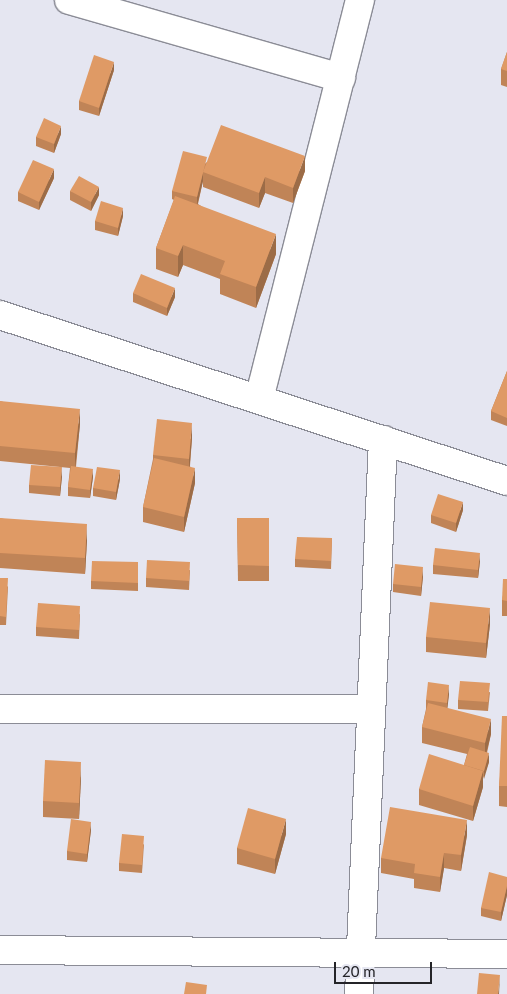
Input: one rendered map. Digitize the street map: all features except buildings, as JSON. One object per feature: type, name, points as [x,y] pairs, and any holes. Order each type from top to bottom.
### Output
[{"type":"street","points":[[259,399],[360,0]]},
{"type":"street","points":[[79,1],[340,78]]},
{"type":"street","points":[[0,315],[507,480]]},
{"type":"street","points":[[359,994],[383,440]]},
{"type":"street","points":[[0,709],[371,709]]},
{"type":"street","points":[[0,950],[507,954]]}]
